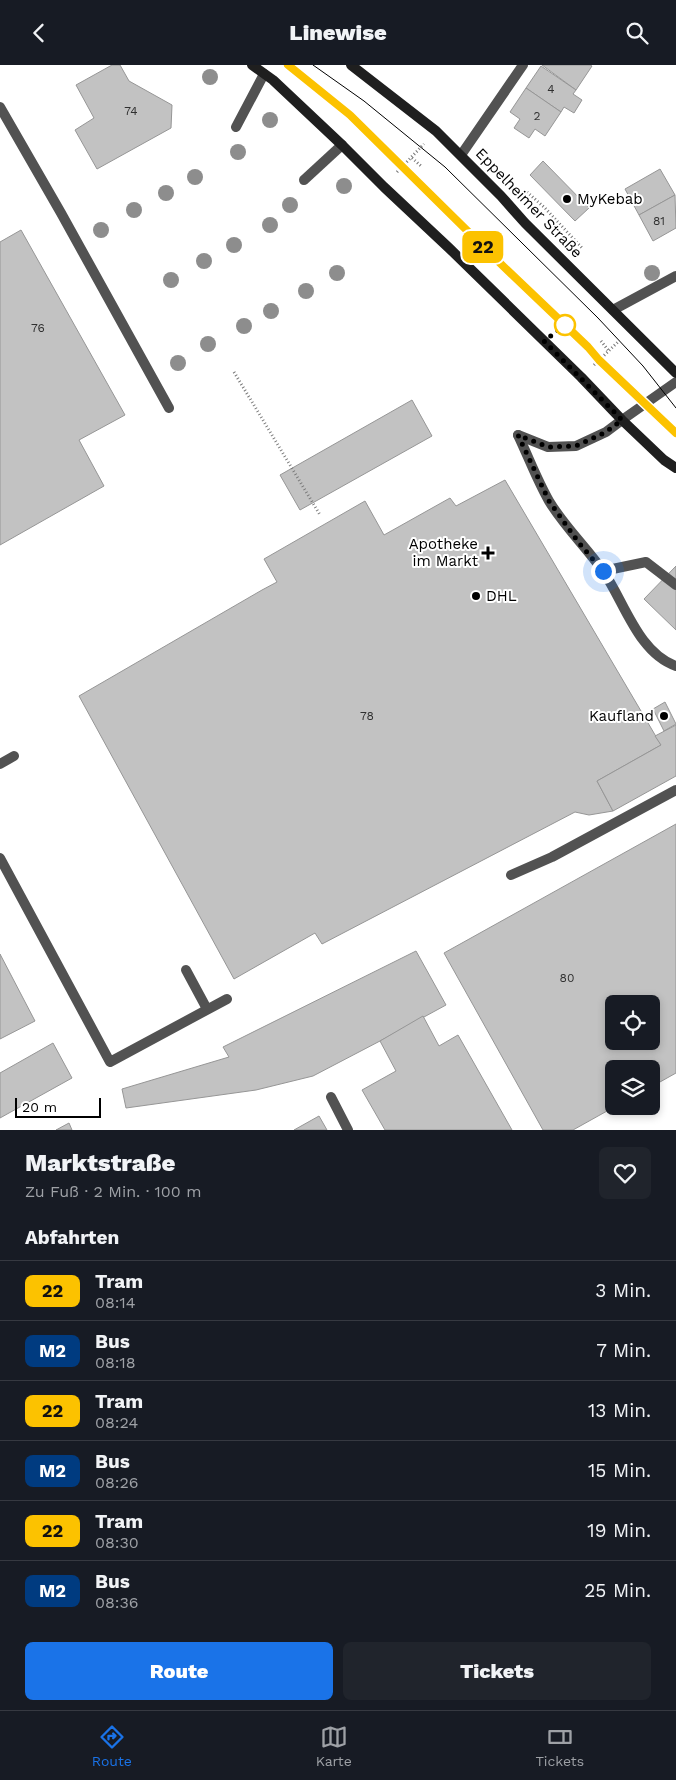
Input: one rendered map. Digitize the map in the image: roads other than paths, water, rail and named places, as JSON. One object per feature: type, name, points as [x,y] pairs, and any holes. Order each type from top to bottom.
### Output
[{"type":"main road","points":[[252,65],[342,145],[581,377],[622,420],[664,460],[676,468]]},
{"type":"main road","name":"Eppelheimer Straße","points":[[351,65],[436,131],[525,223],[676,373]]},
{"type":"street","points":[[461,155],[523,65]]},
{"type":"street","points":[[236,127],[264,74]]},
{"type":"street","points":[[0,107],[169,407]]},
{"type":"street","points":[[304,181],[342,145]]},
{"type":"street","points":[[613,310],[676,276]]},
{"type":"street","points":[[676,382],[606,432],[576,446],[548,447],[518,435],[549,501],[579,543],[603,571],[644,641],[666,662],[676,666]]},
{"type":"street","points":[[603,571],[646,562],[676,585]]},
{"type":"street","points":[[0,764],[14,756]]},
{"type":"street","points":[[511,875],[552,857],[676,790]]},
{"type":"street","points":[[0,858],[110,1062],[227,999]]},
{"type":"street","points":[[186,970],[207,1009]]},
{"type":"street","points":[[331,1097],[348,1130]]},
{"type":"tram line","points":[[288,65],[350,115],[503,267],[676,433]]},
{"type":"tram line","name":"22","points":[[288,65],[350,115],[588,347],[599,360],[676,433]]},
{"type":"tram line","points":[[313,65],[364,101],[445,167],[598,318],[643,366],[676,408]]},
{"type":"place","name":"MyKebab","points":[[567,199]]},
{"type":"place","name":"Apotheke im Markt","points":[[488,553]]},
{"type":"place","name":"DHL","points":[[476,596]]},
{"type":"place","name":"Kaufland","points":[[664,716]]}]
